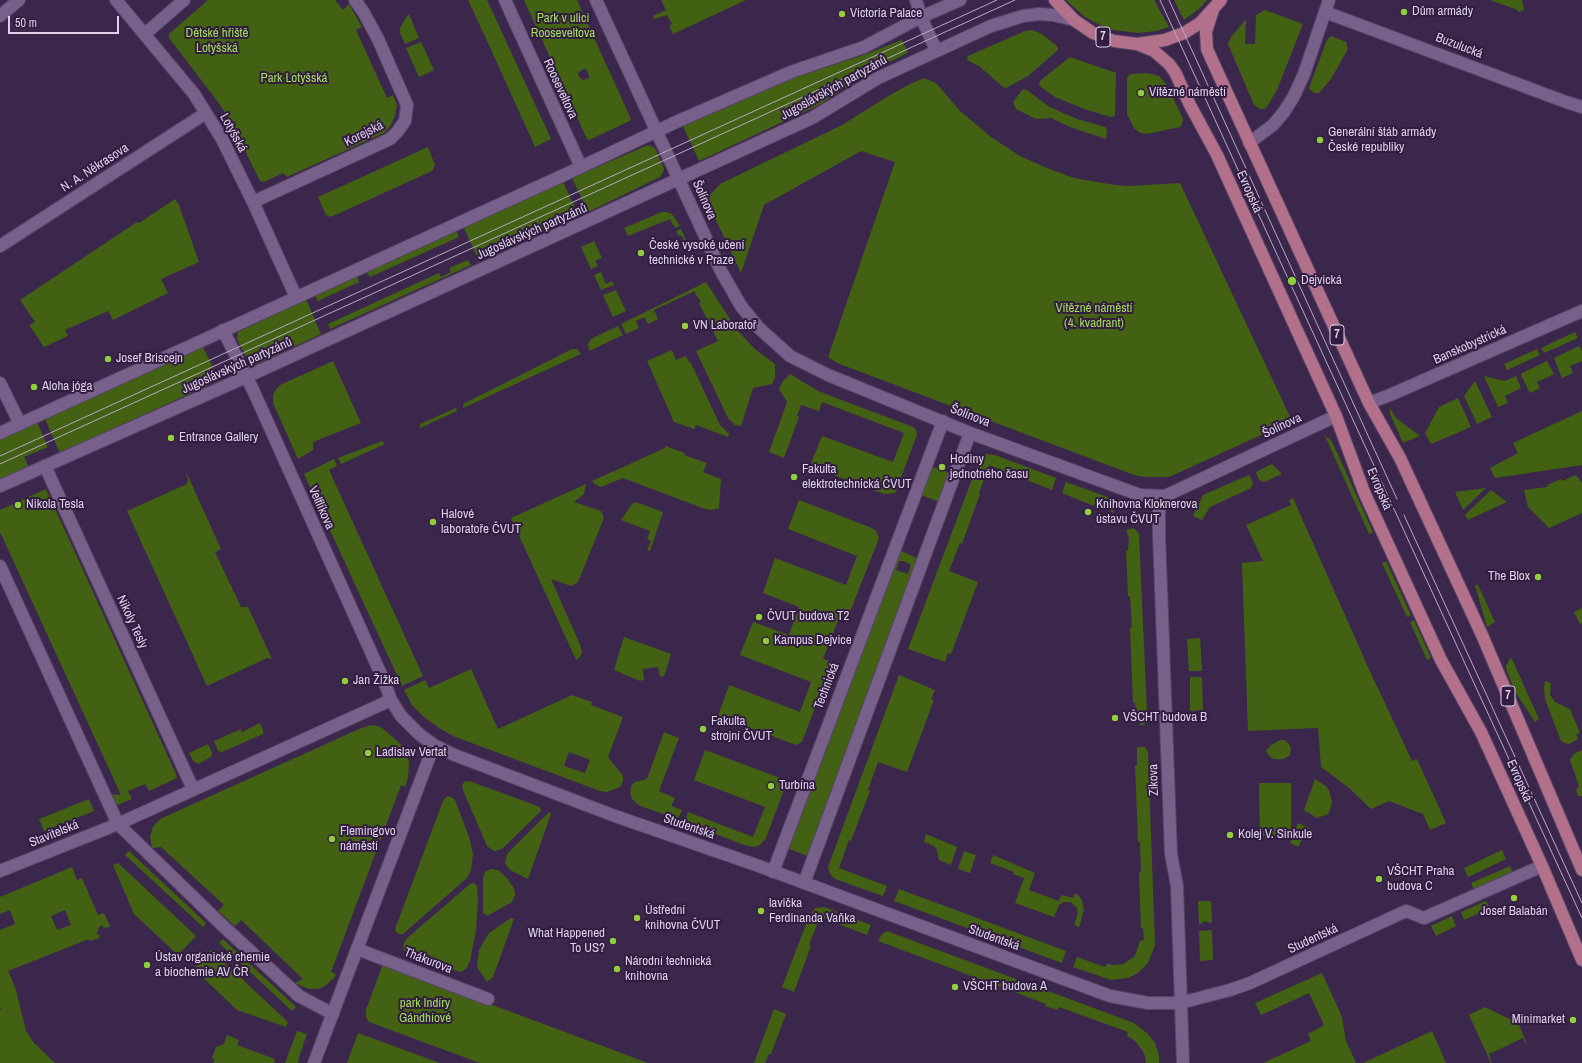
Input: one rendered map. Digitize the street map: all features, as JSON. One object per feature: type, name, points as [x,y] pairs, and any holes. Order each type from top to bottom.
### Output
[{"type":"main road","name":"7","points":[[1055,0],[1074,20],[1083,27],[1103,37],[1120,42],[1137,44]]},
{"type":"main road","name":"7","points":[[1213,10],[1221,0]]},
{"type":"main road","points":[[1137,44],[1153,43],[1177,36],[1200,23],[1213,10]]},
{"type":"main road","name":"Evropská","points":[[1213,10],[1206,32],[1207,49],[1369,403],[1400,458],[1482,635],[1582,870]]},
{"type":"main road","name":"Evropská","points":[[1137,44],[1146,47],[1163,57],[1175,72],[1190,105],[1217,156],[1336,416],[1364,492],[1441,660],[1481,732],[1542,866],[1582,960]]},
{"type":"street","points":[[0,16],[19,0]]},
{"type":"street","name":"Lotyšská","points":[[116,0],[194,94],[222,139],[253,202],[296,297]]},
{"type":"street","points":[[145,34],[184,0]]},
{"type":"street","name":"Korejská","points":[[253,202],[390,139],[405,121],[407,105],[378,39],[355,0]]},
{"type":"street","name":"Rooseveltova","points":[[505,0],[581,167]]},
{"type":"street","points":[[596,0],[649,118],[657,131]]},
{"type":"street","points":[[916,0],[921,17],[936,50]]},
{"type":"street","name":"Jugoslávských partyzánů","points":[[0,433],[657,131],[791,72],[864,47],[921,17],[960,0]]},
{"type":"street","points":[[1249,143],[1273,125],[1284,112],[1294,96],[1304,74],[1327,6]]},
{"type":"street","name":"Buzulucká","points":[[1327,6],[1566,102],[1582,106]]},
{"type":"street","name":"Jugoslávských partyzánů","points":[[0,486],[246,378],[812,118],[878,78],[991,26],[1023,16],[1039,14],[1054,15],[1074,20]]},
{"type":"street","name":"N. A. Někrasova","points":[[0,246],[206,113]]},
{"type":"street","name":"Šolínova","points":[[657,131],[680,179],[716,262],[736,298],[759,328],[790,356],[828,375],[970,433],[1140,495],[1165,496],[1336,416]]},
{"type":"street","name":"Banskobystrická","points":[[1369,403],[1390,396],[1582,311]]},
{"type":"street","name":"Velflíkova","points":[[223,330],[340,584],[391,700]]},
{"type":"street","points":[[0,383],[20,424]]},
{"type":"street","name":"Technická","points":[[773,872],[942,421]]},
{"type":"street","points":[[804,883],[970,433]]},
{"type":"street","name":"Nikoly Tesly","points":[[45,466],[193,789]]},
{"type":"street","name":"Zikova","points":[[1165,496],[1158,517],[1158,535],[1171,854],[1177,886],[1183,1063]]},
{"type":"street","points":[[0,566],[118,824],[221,924],[299,996],[333,1014]]},
{"type":"street","points":[[118,824],[391,700],[401,716],[434,745],[314,1063]]},
{"type":"street","name":"Studentská","points":[[434,745],[452,754],[564,797],[804,883],[1110,996],[1148,1003],[1180,1003],[1208,997],[1250,983],[1406,911],[1424,918],[1542,866]]},
{"type":"street","name":"Stavitelská","points":[[0,870],[118,824]]},
{"type":"street","name":"Thákurova","points":[[357,949],[488,999]]},
{"type":"green space","name":"Park Lotyšská","points":[[208,0],[335,0],[343,10],[349,4],[362,27],[356,30],[387,98],[393,95],[397,105],[391,125],[384,133],[287,177],[283,173],[264,182],[260,181],[230,120],[169,38],[169,34]]},
{"type":"green space","points":[[468,0],[487,0],[551,139],[535,147]]},
{"type":"green space","name":"Park v ulici Rooseveltova","points":[[524,0],[577,0],[631,119],[630,121],[589,140],[587,139]],"holes":[[[584,69],[587,70],[589,78],[583,80],[581,79],[578,74],[579,72]]]},
{"type":"green space","points":[[661,0],[746,0],[673,34],[669,26],[672,24],[667,15],[654,19],[653,16],[666,10]]},
{"type":"green space","points":[[1066,0],[1154,0],[1169,27],[1156,31],[1139,33],[1113,30],[1085,17]]},
{"type":"green space","points":[[1174,0],[1207,0],[1199,9],[1184,20]]},
{"type":"green space","points":[[1490,0],[1522,0],[1524,10],[1518,12],[1518,10]]},
{"type":"green space","points":[[1265,10],[1303,24],[1277,90],[1265,109],[1260,109],[1254,105],[1228,44],[1231,37],[1246,19],[1245,44],[1255,44],[1256,15]]},
{"type":"green space","points":[[409,14],[419,38],[405,44],[400,33],[400,28]]},
{"type":"green space","points":[[1032,30],[1042,34],[1058,47],[1058,50],[1028,76],[1006,88],[979,66],[967,60],[968,56],[1025,31]]},
{"type":"green space","points":[[1331,36],[1346,42],[1348,49],[1331,79],[1319,93],[1314,93],[1309,89],[1310,85],[1327,40]]},
{"type":"green space","points":[[902,40],[908,53],[876,68],[819,105],[699,161],[683,126],[788,80],[869,53]]},
{"type":"green space","points":[[421,42],[434,70],[419,77],[406,48]]},
{"type":"green space","points":[[1070,57],[1116,73],[1115,116],[1111,117],[1084,109],[1055,97],[1041,87],[1039,83],[1041,80]]},
{"type":"green space","points":[[1147,73],[1159,76],[1167,85],[1183,119],[1180,127],[1147,134],[1140,133],[1134,128],[1127,114],[1127,78],[1132,74]]},
{"type":"green space","name":"Vítězné náměstí (4. kvadrant)","points":[[924,78],[936,83],[959,110],[991,137],[1020,156],[1047,168],[1074,178],[1115,185],[1129,186],[1180,183],[1292,421],[1169,477],[1144,477],[1134,475],[837,363],[828,357],[895,162],[861,151],[764,205],[741,273],[708,203],[709,196],[720,184],[842,125],[890,95]]},
{"type":"green space","points":[[1023,89],[1027,90],[1048,106],[1077,119],[1105,127],[1107,130],[1106,139],[1070,127],[1051,118],[1036,119],[1016,109],[1013,102]]},
{"type":"green space","points":[[648,145],[655,148],[663,166],[664,170],[660,177],[588,212],[572,178]]},
{"type":"green space","points":[[428,147],[435,165],[432,171],[331,217],[326,215],[318,197]]},
{"type":"green space","points":[[563,182],[579,216],[479,261],[464,228]]},
{"type":"green space","points":[[175,199],[179,205],[199,262],[161,279],[168,293],[113,320],[108,311],[65,330],[68,336],[44,347],[29,325],[35,322],[20,300],[137,222],[139,223]]},
{"type":"green space","points":[[662,212],[672,214],[680,226],[675,228],[670,219],[628,236],[624,228]]},
{"type":"green space","points":[[681,229],[691,251],[689,252],[682,236],[678,235],[676,231]]},
{"type":"green space","points":[[456,231],[459,237],[370,277],[367,273],[357,277],[359,282],[318,301],[315,296]]},
{"type":"green space","points":[[594,241],[602,258],[595,261],[598,266],[591,269],[581,247]]},
{"type":"green space","points":[[468,260],[471,265],[330,329],[328,324],[439,273],[441,277],[451,272],[449,268]]},
{"type":"green space","points":[[601,272],[606,284],[612,281],[614,285],[601,290],[594,275]]},
{"type":"green space","points":[[706,282],[737,330],[755,349],[775,364],[775,377],[772,384],[753,388],[741,426],[735,425],[728,418],[696,351],[718,341],[699,303],[701,302],[695,291],[654,310],[658,319],[648,324],[644,317],[636,321],[639,328],[626,334],[621,324]]},
{"type":"green space","points":[[616,290],[626,311],[613,317],[603,295]]},
{"type":"green space","points":[[306,299],[321,334],[256,364],[249,363],[237,339],[238,332]]},
{"type":"green space","points":[[618,326],[623,335],[589,351],[588,344],[591,339]]},
{"type":"green space","points":[[1575,332],[1578,338],[1544,353],[1541,348]]},
{"type":"green space","points":[[1579,346],[1582,351],[1582,361],[1570,366],[1573,373],[1562,378],[1554,358]]},
{"type":"green space","points":[[203,347],[219,380],[60,453],[45,419]]},
{"type":"green space","points":[[572,349],[577,349],[581,354],[463,408],[465,403]]},
{"type":"green space","points":[[1537,349],[1540,355],[1507,370],[1504,364]]},
{"type":"green space","points":[[672,350],[676,360],[686,356],[691,363],[720,425],[729,434],[728,437],[696,425],[694,429],[674,422],[647,361]]},
{"type":"green space","points":[[333,361],[361,423],[313,442],[313,450],[298,459],[273,403],[273,395],[280,385]]},
{"type":"green space","points":[[1547,361],[1554,374],[1537,382],[1540,388],[1530,393],[1521,375],[1522,373]]},
{"type":"green space","points":[[790,374],[818,391],[913,427],[916,430],[917,435],[895,493],[884,494],[810,466],[822,436],[893,462],[904,433],[822,402],[819,411],[801,405],[797,416],[799,417],[784,458],[769,452],[787,402],[779,389],[783,381]]},
{"type":"green space","points":[[1484,376],[1505,381],[1516,376],[1521,388],[1505,396],[1508,403],[1498,407]]},
{"type":"green space","points":[[1475,381],[1492,417],[1477,424],[1464,396]]},
{"type":"green space","points":[[1458,398],[1471,427],[1431,444],[1425,433],[1439,407]]},
{"type":"green space","points":[[456,408],[457,411],[420,428],[420,424]]},
{"type":"green space","points":[[1390,408],[1396,418],[1420,436],[1403,443],[1390,414]]},
{"type":"green space","points":[[1582,411],[1582,465],[1495,478],[1490,468],[1518,453],[1513,443]]},
{"type":"green space","points":[[37,422],[48,447],[24,457],[29,467],[0,480],[0,439]]},
{"type":"green space","points":[[1325,436],[1331,440],[1334,446],[1373,532],[1369,534]]},
{"type":"green space","points":[[382,441],[385,444],[341,464],[338,458]]},
{"type":"green space","points":[[665,446],[685,453],[684,455],[707,463],[703,472],[721,479],[719,508],[712,510],[705,509],[623,478],[601,487],[592,481],[665,448]]},
{"type":"green space","points":[[985,454],[995,455],[1056,478],[1052,490],[989,465],[962,544],[960,543],[949,571],[978,582],[951,654],[948,653],[945,662],[908,649],[980,458]]},
{"type":"green space","points":[[334,459],[337,466],[329,470],[423,676],[402,686],[304,474]]},
{"type":"green space","points":[[1272,464],[1282,474],[1264,482],[1259,480],[1256,472]]},
{"type":"green space","points":[[930,466],[950,473],[939,502],[919,494]]},
{"type":"green space","points":[[186,474],[221,549],[215,552],[241,607],[248,607],[272,659],[267,658],[207,686],[127,511],[187,484],[188,479]]},
{"type":"green space","points":[[1249,475],[1253,483],[1251,488],[1210,507],[1202,520],[1193,516],[1203,495]]},
{"type":"green space","points":[[1576,475],[1582,483],[1582,513],[1549,528],[1528,507],[1524,490],[1547,487],[1547,485],[1561,479],[1562,481]]},
{"type":"green space","points":[[1066,482],[1113,499],[1116,506],[1113,513],[1107,507],[1095,504],[1094,506],[1062,493]]},
{"type":"green space","points":[[586,484],[584,494],[574,502],[601,511],[604,518],[578,582],[571,586],[551,579],[581,647],[582,652],[580,657],[576,660],[511,518]]},
{"type":"green space","points":[[1486,488],[1463,510],[1455,492]]},
{"type":"green space","points":[[46,489],[177,778],[149,791],[145,784],[128,791],[132,799],[115,806],[108,794],[121,795],[0,532],[0,510]]},
{"type":"green space","points":[[1491,490],[1507,502],[1468,520],[1465,515]]},
{"type":"green space","points":[[1293,498],[1368,667],[1412,761],[1417,759],[1446,823],[1430,830],[1423,814],[1389,801],[1371,809],[1348,787],[1321,767],[1318,728],[1248,731],[1242,563],[1263,561],[1246,525],[1291,505],[1289,500]]},
{"type":"green space","points":[[799,500],[872,528],[876,531],[879,538],[850,612],[842,610],[823,659],[832,662],[802,742],[796,745],[718,716],[729,685],[800,712],[811,682],[740,655],[753,622],[789,635],[799,607],[763,593],[775,558],[846,585],[857,556],[788,529]]},
{"type":"green space","points":[[636,502],[663,512],[650,551],[647,550],[651,541],[647,539],[650,531],[621,520],[632,504]]},
{"type":"green space","points":[[1134,528],[1139,534],[1147,713],[1149,714],[1148,721],[1143,725],[1140,725],[1140,721],[1136,721],[1135,703],[1133,703],[1130,628],[1132,627],[1130,597],[1128,596],[1126,551],[1128,550],[1129,538],[1126,530]]},
{"type":"green space","points":[[899,550],[919,559],[807,856],[787,848]],"holes":[[[899,561],[904,561],[911,565],[908,574],[896,570]]]},
{"type":"green space","points":[[1386,561],[1411,615],[1407,617],[1382,563]]},
{"type":"green space","points":[[1475,585],[1478,585],[1495,622],[1487,627]]},
{"type":"green space","points":[[1582,608],[1582,623],[1580,624],[1574,612]]},
{"type":"green space","points":[[1414,620],[1431,658],[1427,660],[1410,622]]},
{"type":"green space","points":[[624,637],[671,654],[664,676],[660,677],[658,667],[643,669],[644,680],[640,681],[614,670]]},
{"type":"green space","points":[[1200,638],[1202,671],[1189,671],[1187,639]]},
{"type":"green space","points":[[1511,657],[1539,719],[1535,722],[1516,693],[1507,672],[1506,666]]},
{"type":"green space","points":[[471,669],[498,729],[572,695],[592,702],[591,705],[623,717],[608,757],[623,776],[623,781],[620,787],[607,792],[600,791],[453,736],[424,717],[412,705],[404,690],[425,680],[429,688]],"holes":[[[569,752],[590,760],[585,773],[564,766]]]},
{"type":"green space","points":[[899,675],[935,690],[931,699],[934,700],[907,772],[878,762],[868,790],[870,791],[839,868],[887,886],[883,896],[835,879],[830,874],[828,867]]},
{"type":"green space","points":[[1190,677],[1202,677],[1203,710],[1190,711]]},
{"type":"green space","points":[[1545,681],[1551,683],[1550,695],[1555,702],[1570,709],[1580,733],[1576,734],[1578,738],[1577,740],[1569,744],[1561,741],[1545,699]]},
{"type":"green space","points":[[260,723],[263,734],[222,752],[218,751],[214,741],[241,729],[242,732]]},
{"type":"green space","points":[[371,725],[381,727],[403,746],[409,762],[408,777],[405,787],[401,785],[331,972],[336,974],[334,978],[325,986],[319,989],[309,989],[295,983],[303,979],[241,920],[235,926],[218,911],[224,905],[161,847],[152,848],[150,837],[153,827],[160,819],[359,729]]},
{"type":"green space","points":[[664,732],[679,738],[659,791],[675,798],[671,806],[682,810],[678,819],[640,806],[632,799],[630,793],[631,786],[635,782],[647,779]]},
{"type":"green space","points":[[1280,740],[1284,740],[1289,744],[1291,748],[1290,755],[1284,759],[1271,758],[1266,751],[1271,745]]},
{"type":"green space","points":[[208,744],[212,753],[211,757],[198,764],[194,762],[189,753]]},
{"type":"green space","points":[[1137,747],[1145,747],[1148,752],[1155,945],[1148,963],[1138,973],[1128,978],[1111,980],[1073,967],[1077,957],[1105,967],[1107,964],[1123,964],[1135,956],[1140,941],[1144,940],[1143,928],[1141,928],[1139,873],[1141,872],[1140,842],[1138,841],[1135,766],[1137,766]]},
{"type":"green space","points":[[705,750],[780,778],[785,782],[785,787],[766,838],[760,845],[754,847],[744,845],[685,822],[688,812],[753,837],[765,807],[694,780]]},
{"type":"green space","points":[[1582,750],[1582,796],[1578,796],[1576,790],[1579,786],[1570,760],[1574,754]]},
{"type":"green space","points":[[1315,779],[1326,786],[1332,801],[1328,814],[1317,818],[1304,810]]},
{"type":"green space","points":[[465,781],[472,782],[540,807],[541,811],[502,849],[494,851],[487,846],[463,790],[462,785]]},
{"type":"green space","points":[[1259,783],[1291,783],[1291,836],[1260,836]]},
{"type":"green space","points":[[447,796],[455,800],[469,837],[473,854],[471,870],[467,878],[403,934],[399,934],[395,929],[443,801]]},
{"type":"green space","points":[[89,799],[94,811],[44,831],[39,819]]},
{"type":"green space","points":[[549,812],[551,814],[528,879],[510,870],[505,863],[507,854]]},
{"type":"green space","points":[[1298,823],[1309,828],[1298,847],[1290,843]]},
{"type":"green space","points":[[926,834],[957,847],[951,865],[939,860],[937,850],[934,846],[924,842]]},
{"type":"green space","points":[[1502,850],[1506,859],[1468,877],[1464,868]]},
{"type":"green space","points":[[129,851],[206,923],[203,927],[125,855]]},
{"type":"green space","points":[[964,851],[976,855],[970,873],[958,869]]},
{"type":"green space","points":[[993,855],[1035,873],[1029,890],[1059,901],[1061,895],[1073,898],[1075,893],[1078,895],[1082,900],[1084,910],[1079,927],[1074,925],[1078,913],[1077,908],[1070,902],[1064,902],[1059,905],[1054,917],[1015,903],[1024,878],[1013,874],[1014,872],[990,863]]},
{"type":"green space","points":[[118,863],[196,936],[178,955],[134,914],[113,865]]},
{"type":"green space","points":[[1510,866],[1513,873],[1475,892],[1471,883]]},
{"type":"green space","points":[[72,867],[77,880],[82,878],[98,915],[104,913],[110,926],[104,928],[102,925],[99,927],[97,935],[100,934],[99,938],[90,941],[89,939],[8,971],[16,990],[26,1031],[34,1043],[55,1063],[0,1063],[0,930],[15,924],[10,910],[0,914],[0,897]],"holes":[[[65,910],[71,925],[57,930],[51,916]]]},
{"type":"green space","points":[[491,869],[498,870],[506,877],[514,888],[515,895],[512,902],[487,916],[483,913],[483,878],[485,872]]},
{"type":"green space","points":[[474,883],[477,886],[478,900],[476,930],[470,961],[466,969],[460,972],[405,952],[403,946],[406,939],[470,884]]},
{"type":"green space","points":[[899,889],[1066,951],[1062,963],[894,901]]},
{"type":"green space","points":[[1198,901],[1211,901],[1212,923],[1203,921],[1203,923],[1199,924]]},
{"type":"green space","points":[[1486,901],[1490,908],[1464,920],[1461,912]]},
{"type":"green space","points":[[824,907],[871,925],[867,935],[820,917],[809,945],[811,946],[794,992],[782,987],[810,914],[816,908]]},
{"type":"green space","points":[[1452,916],[1456,926],[1436,936],[1431,926]]},
{"type":"green space","points":[[511,918],[514,919],[493,977],[487,982],[477,967],[479,950],[489,933]]},
{"type":"green space","points":[[1212,930],[1213,960],[1200,961],[1199,931]]},
{"type":"green space","points":[[887,931],[1134,1023],[1148,1034],[1155,1043],[1159,1056],[1159,1063],[1146,1063],[1142,1050],[1135,1041],[1127,1036],[1128,1032],[1059,1007],[1057,1010],[1045,1006],[1046,1004],[878,941],[882,934]]},
{"type":"green space","points":[[223,939],[296,1007],[292,1011],[219,943]]},
{"type":"green space","points":[[211,950],[288,1022],[286,1027],[237,1010],[194,969]]},
{"type":"green space","name":"park Indíry Gándhíové","points":[[383,964],[648,1063],[480,1063],[369,1022],[366,1017],[366,1010]]},
{"type":"green space","points":[[1322,973],[1342,1017],[1346,1041],[1356,1063],[1263,1063],[1311,1041],[1308,1034],[1324,1025],[1309,993],[1261,1015],[1255,1003]]},
{"type":"green space","points":[[1485,1007],[1518,1023],[1527,1044],[1523,1038],[1489,1054],[1492,1063],[1469,1015]]},
{"type":"green space","points":[[774,1009],[786,1014],[771,1054],[769,1054],[765,1063],[754,1063]]},
{"type":"green space","points":[[297,1031],[307,1034],[298,1061],[299,1063],[285,1063]]},
{"type":"green space","points":[[1432,1031],[1446,1063],[1363,1063]]},
{"type":"green space","points":[[358,1033],[440,1063],[347,1063]]},
{"type":"green space","points":[[227,1035],[239,1040],[237,1045],[275,1059],[274,1063],[213,1063],[215,1059],[212,1058],[216,1047],[224,1044]]},
{"type":"tram line","points":[[0,456],[997,0]]},
{"type":"tram line","points":[[0,464],[1015,0]]},
{"type":"tram line","points":[[1160,0],[1582,918]]},
{"type":"tram line","points":[[1169,0],[1397,499]]},
{"type":"tram line","points":[[1404,515],[1582,903]]},
{"type":"place","name":"Dům armády","points":[[1404,12]]},
{"type":"place","name":"Victoria Palace","points":[[842,14]]},
{"type":"place","name":"Vítězné náměstí","points":[[1141,93]]},
{"type":"place","name":"Generální štáb armády České republiky","points":[[1320,140]]},
{"type":"place","name":"České vysoké učení technické v Praze","points":[[641,253]]},
{"type":"place","name":"Dejvická","points":[[1292,281]]},
{"type":"place","name":"VN Laboratoř","points":[[685,326]]},
{"type":"place","name":"Josef Briscejn","points":[[108,359]]},
{"type":"place","name":"Aloha jóga","points":[[34,387]]},
{"type":"place","name":"Entrance Gallery","points":[[171,438]]},
{"type":"place","name":"Hodiny jednotného času","points":[[942,467]]},
{"type":"place","name":"Fakulta elektrotechnická ČVUT","points":[[794,477]]},
{"type":"place","name":"Nikola Tesla","points":[[18,505]]},
{"type":"place","name":"Knihovna Kloknerova ústavu ČVUT","points":[[1088,512]]},
{"type":"place","name":"Halové laboratoře ČVUT","points":[[433,522]]},
{"type":"place","name":"The Blox","points":[[1538,577]]},
{"type":"place","name":"ČVUT budova T2","points":[[759,617]]},
{"type":"place","name":"Kampus Dejvice","points":[[766,641]]},
{"type":"place","name":"Jan Žižka","points":[[345,681]]},
{"type":"place","name":"VŠCHT budova B","points":[[1115,718]]},
{"type":"place","name":"Fakulta strojní ČVUT","points":[[703,729]]},
{"type":"place","name":"Ladislav Vertat","points":[[368,753]]},
{"type":"place","name":"Turbína","points":[[771,786]]},
{"type":"place","name":"Kolej V. Sinkule","points":[[1230,835]]},
{"type":"place","name":"Flemingovo náměstí","points":[[332,839]]},
{"type":"place","name":"VŠCHT Praha budova C","points":[[1379,879]]},
{"type":"place","name":"Josef Balabán","points":[[1514,898]]},
{"type":"place","name":"lavička Ferdinanda Vaňka","points":[[761,911]]},
{"type":"place","name":"Ústřední knihovna ČVUT","points":[[637,918]]},
{"type":"place","name":"What Happened To US?","points":[[613,941]]},
{"type":"place","name":"Ústav organické chemie a biochemie AV ČR","points":[[147,965]]},
{"type":"place","name":"Národní technická knihovna","points":[[617,969]]},
{"type":"place","name":"VŠCHT budova A","points":[[955,987]]},
{"type":"place","name":"Minimarket","points":[[1573,1020]]},
{"type":"park label","name":"Dětské hřiště Lotyšská","points":[[217,42]]}]
